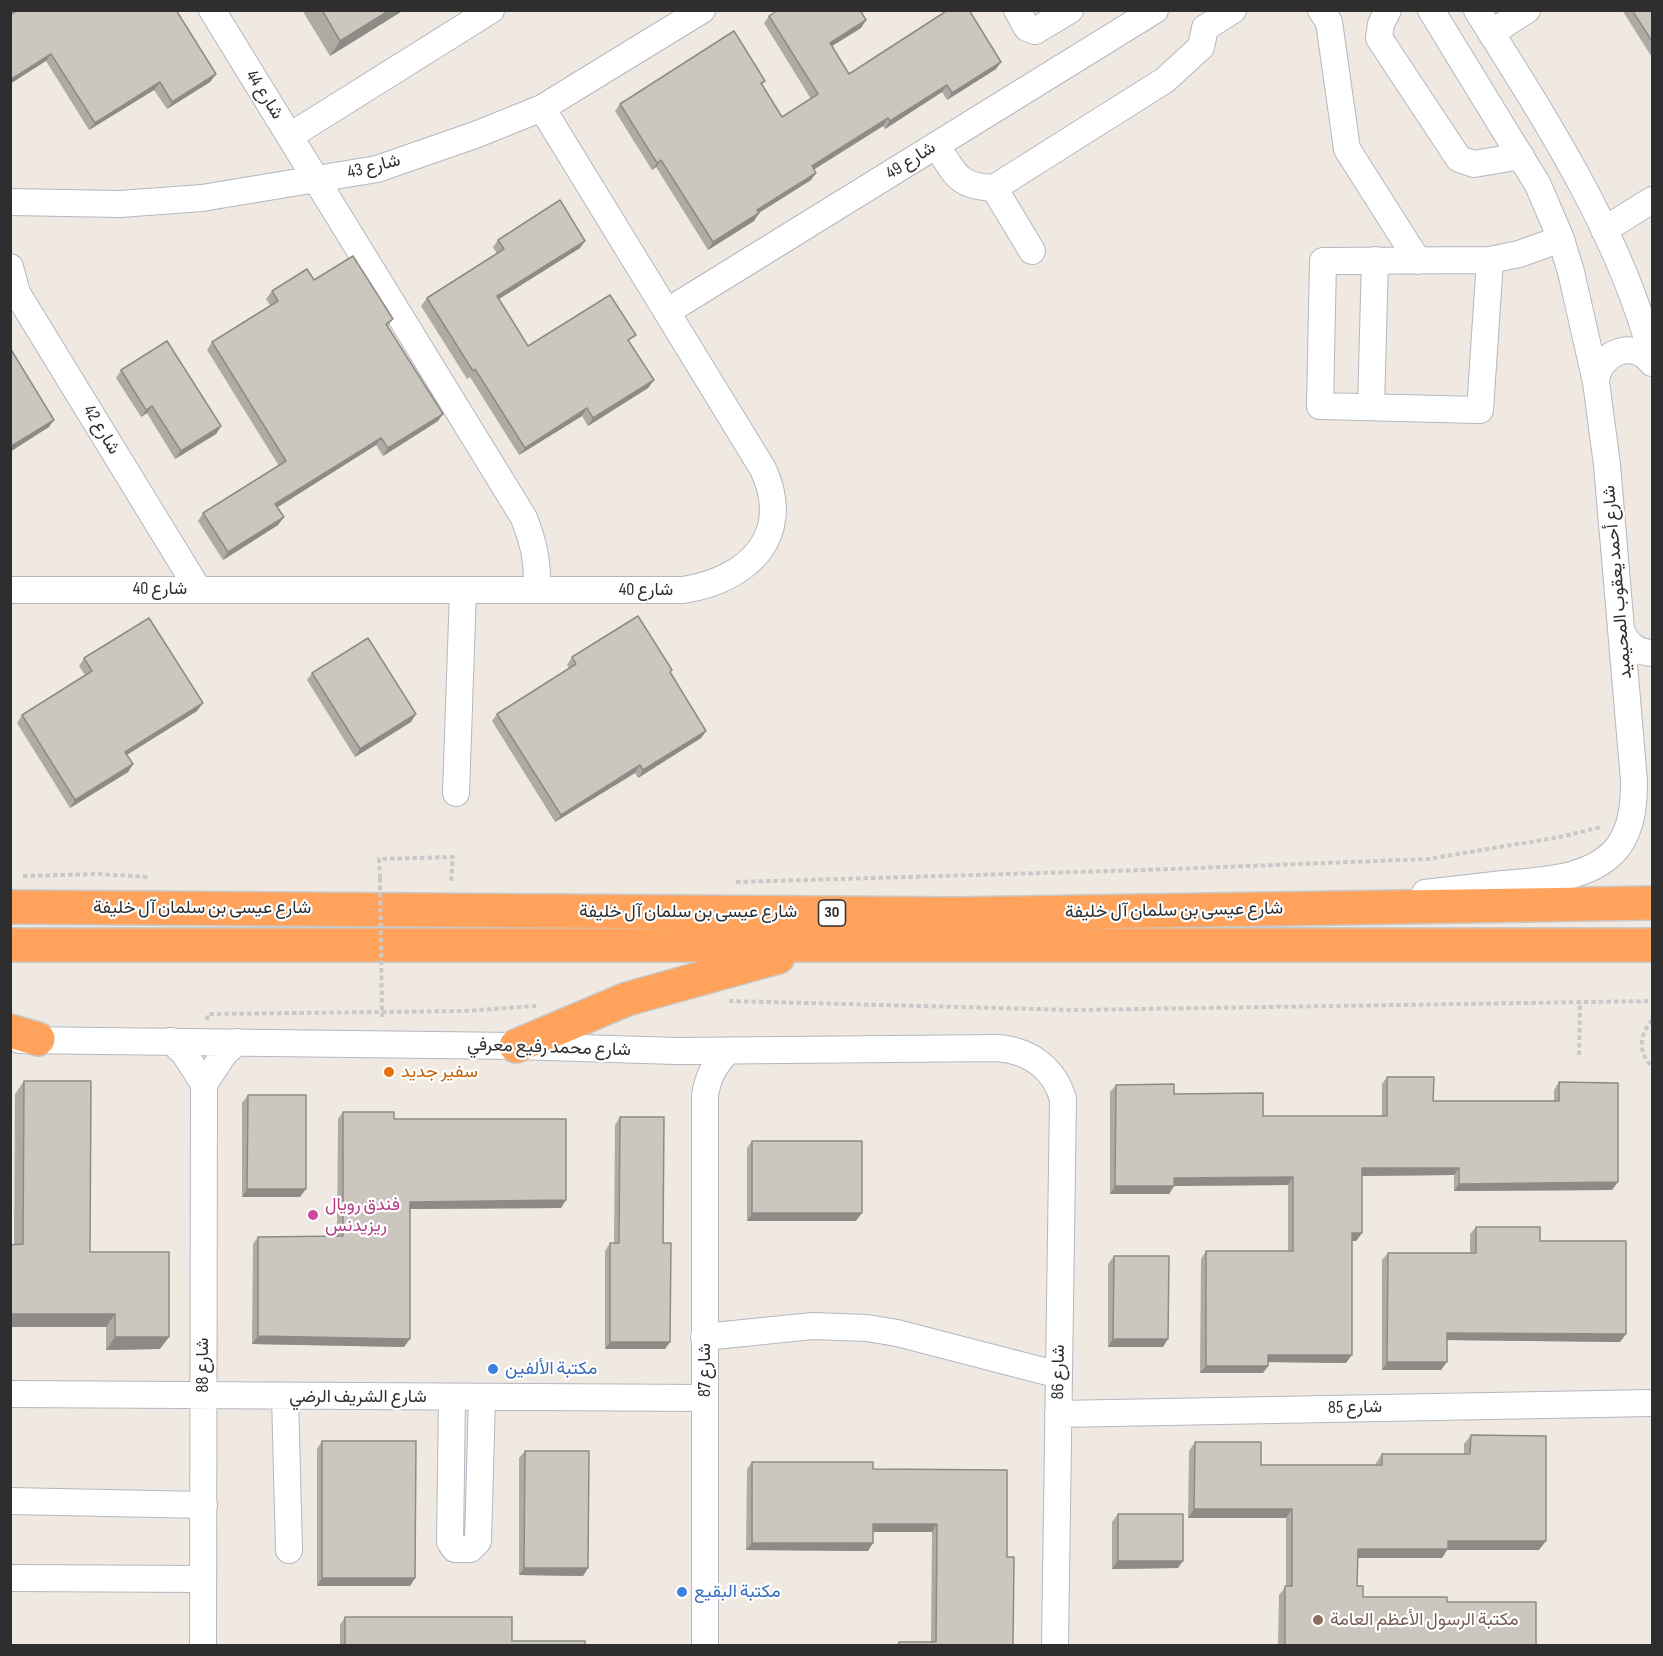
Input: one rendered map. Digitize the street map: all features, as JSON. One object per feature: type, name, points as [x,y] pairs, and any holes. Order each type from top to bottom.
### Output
[{"type":"highway","name":"شارع عيسى بن سلمان آل خليفة","points":[[10,907],[956,914],[1653,903]]},
{"type":"highway","name":"شارع عيسى بن سلمان آل خليفة","points":[[10,945],[1653,945]]},
{"type":"highway","points":[[516,1046],[627,999],[818,945]]},
{"type":"street","name":"شارع 44","points":[[212,10],[524,518],[533,541],[538,565],[537,590]]},
{"type":"street","points":[[290,136],[491,10]]},
{"type":"street","name":"شارع 43","points":[[10,202],[120,204],[202,198],[376,169],[475,135],[542,108],[676,17],[702,10]]},
{"type":"street","points":[[1017,10],[1027,28],[1035,31],[1070,10]]},
{"type":"street","name":"شارع 49","points":[[668,311],[1155,10]]},
{"type":"street","points":[[936,145],[961,180],[975,187],[994,188],[1165,80],[1201,47],[1205,28],[1233,10]]},
{"type":"street","points":[[1321,10],[1329,22],[1347,149],[1418,261]]},
{"type":"street","points":[[1388,10],[1381,24],[1379,38],[1459,159],[1474,164],[1521,156]]},
{"type":"street","name":"شارع أحمد يعقوب المحيميد","points":[[1285,910],[1569,875],[1594,866],[1611,855],[1623,839],[1631,820],[1634,781],[1607,465],[1596,382],[1583,321],[1561,239],[1538,185],[1431,10]]},
{"type":"street","points":[[1477,10],[1566,158],[1604,230],[1636,306],[1653,356]]},
{"type":"street","points":[[1491,33],[1527,10]]},
{"type":"street","name":"شارع 40","points":[[10,590],[683,590],[697,588],[726,578],[758,555],[770,533],[773,522],[770,483],[668,311],[542,108]]},
{"type":"street","points":[[994,188],[1032,251]]},
{"type":"street","points":[[1604,230],[1653,200]]},
{"type":"street","points":[[1490,260],[1480,410],[1320,406],[1323,261],[1490,260],[1518,254],[1561,239]]},
{"type":"street","points":[[1371,407],[1375,260]]},
{"type":"street","name":"شارع 42","points":[[10,267],[17,293],[198,589]]},
{"type":"street","points":[[1596,382],[1600,366],[1608,357],[1618,352],[1635,351],[1646,356],[1653,363]]},
{"type":"street","points":[[456,793],[463,590]]},
{"type":"street","points":[[1623,634],[1636,649],[1653,653]]},
{"type":"street","name":"شارع محمد رفيع معرفي","points":[[20,1037],[727,1052],[998,1048],[1012,1049],[1030,1055],[1042,1065],[1057,1084],[1063,1099]]},
{"type":"street","points":[[171,1041],[184,1053],[204,1084],[218,1061],[237,1042]]},
{"type":"street","name":"شارع 87","points":[[676,1051],[698,1079],[705,1095]]},
{"type":"street","name":"شارع 87","points":[[705,1646],[705,1095],[708,1079],[716,1064],[727,1052]]},
{"type":"street","name":"شارع 88","points":[[203,1646],[204,1084]]},
{"type":"street","name":"شارع 86","points":[[1055,1646],[1063,1099]]},
{"type":"street","points":[[704,1337],[813,1326],[867,1328],[897,1333],[1059,1375]]},
{"type":"street","name":"شارع الشريف الرضي","points":[[10,1394],[705,1398]]},
{"type":"street","points":[[285,1396],[289,1550]]},
{"type":"street","points":[[452,1397],[450,1542],[455,1549],[470,1549],[478,1541],[482,1397]]},
{"type":"street","name":"شارع 85","points":[[1058,1414],[1653,1403]]},
{"type":"street","points":[[10,1501],[204,1504]]},
{"type":"street","points":[[10,1578],[203,1579]]},
{"type":"path","points":[[725,882],[1428,859],[1571,834],[1603,826],[1633,807]]},
{"type":"path","points":[[382,1017],[379,859],[453,857],[451,888]]},
{"type":"path","points":[[721,1001],[1075,1010],[1653,1001]]},
{"type":"path","points":[[1579,1055],[1580,1002]]},
{"type":"path","points":[[206,1042],[208,1014],[464,1011],[545,1005]]},
{"type":"path","points":[[1653,1020],[1645,1029],[1641,1041],[1643,1054],[1653,1067]]},
{"type":"building","points":[[18,10],[176,10],[216,74],[172,102],[160,82],[95,123],[51,54],[10,80],[10,15]]},
{"type":"building","points":[[322,10],[390,10],[340,41]]},
{"type":"building","points":[[778,10],[860,10],[866,20],[830,43],[849,74],[948,10],[969,10],[1001,62],[952,93],[947,85],[890,121],[888,118],[812,166],[816,173],[757,210],[759,213],[713,242],[661,160],[657,163],[620,104],[734,31],[765,81],[761,83],[782,117],[818,94],[769,16]]},
{"type":"building","points":[[1632,10],[1653,10],[1653,43]]},
{"type":"building","points":[[560,200],[585,241],[497,296],[528,346],[610,295],[636,335],[628,340],[654,380],[593,418],[587,408],[525,448],[427,298],[504,249],[498,240]]},
{"type":"building","points":[[353,256],[393,319],[386,324],[443,414],[388,448],[381,438],[275,504],[284,517],[228,552],[203,513],[286,461],[212,342],[278,301],[272,291],[307,269],[314,280]]},
{"type":"building","points":[[167,341],[221,426],[181,451],[152,406],[146,410],[121,370]]},
{"type":"building","points":[[10,348],[54,420],[10,447]]},
{"type":"building","points":[[638,616],[706,731],[643,770],[640,765],[561,815],[497,714],[576,664],[572,657]]},
{"type":"building","points":[[149,618],[203,703],[125,752],[133,764],[75,800],[22,715],[92,671],[84,658]]},
{"type":"building","points":[[368,638],[416,714],[360,749],[312,673]]},
{"type":"building","points":[[1387,1077],[1434,1077],[1433,1101],[1559,1101],[1559,1082],[1618,1083],[1618,1182],[1459,1184],[1459,1168],[1362,1168],[1362,1233],[1352,1233],[1352,1355],[1268,1355],[1268,1366],[1206,1366],[1206,1251],[1293,1251],[1293,1177],[1174,1178],[1174,1186],[1115,1186],[1116,1085],[1174,1084],[1174,1094],[1263,1093],[1263,1116],[1387,1116]]},
{"type":"building","points":[[24,1081],[91,1081],[90,1252],[169,1252],[169,1337],[115,1337],[115,1314],[10,1314],[10,1245],[23,1244]]},
{"type":"building","points":[[248,1095],[306,1095],[306,1189],[247,1189]]},
{"type":"building","points":[[343,1112],[394,1112],[394,1119],[566,1119],[566,1200],[410,1202],[410,1339],[258,1336],[258,1237],[343,1236]]},
{"type":"building","points":[[620,1117],[664,1117],[663,1243],[671,1243],[670,1342],[610,1342],[610,1243],[619,1243]]},
{"type":"building","points":[[752,1141],[862,1141],[862,1213],[752,1213]]},
{"type":"building","points":[[1476,1227],[1540,1227],[1540,1241],[1626,1241],[1626,1334],[1447,1333],[1447,1362],[1387,1362],[1388,1253],[1476,1253]]},
{"type":"building","points":[[1114,1256],[1169,1256],[1168,1339],[1113,1339]]},
{"type":"building","points":[[1471,1435],[1546,1436],[1546,1541],[1448,1541],[1448,1549],[1358,1549],[1357,1586],[1363,1586],[1363,1597],[1447,1597],[1447,1602],[1536,1602],[1536,1646],[1285,1646],[1285,1586],[1292,1586],[1292,1509],[1194,1509],[1195,1442],[1261,1442],[1261,1465],[1382,1465],[1382,1454],[1470,1454]]},
{"type":"building","points":[[322,1441],[416,1441],[415,1578],[322,1578]]},
{"type":"building","points":[[525,1451],[589,1451],[588,1568],[524,1568]]},
{"type":"building","points":[[752,1462],[873,1462],[873,1469],[1007,1470],[1007,1557],[1014,1557],[1013,1646],[899,1646],[899,1642],[936,1642],[937,1524],[873,1524],[873,1543],[752,1543]]},
{"type":"building","points":[[1118,1514],[1183,1514],[1183,1561],[1118,1561]]},
{"type":"building","points":[[345,1617],[512,1617],[512,1641],[585,1641],[585,1646],[345,1646]]},
{"type":"place","name":"سفير جديد","points":[[389,1072]]},
{"type":"place","name":"فندق رويال ريزيدنس","points":[[313,1215]]},
{"type":"place","name":"مكتبة الألفين","points":[[493,1369]]},
{"type":"place","name":"مكتبة البقيع","points":[[682,1592]]},
{"type":"place","name":"مكتبة الرسول الأعظم العامة","points":[[1318,1620]]}]
